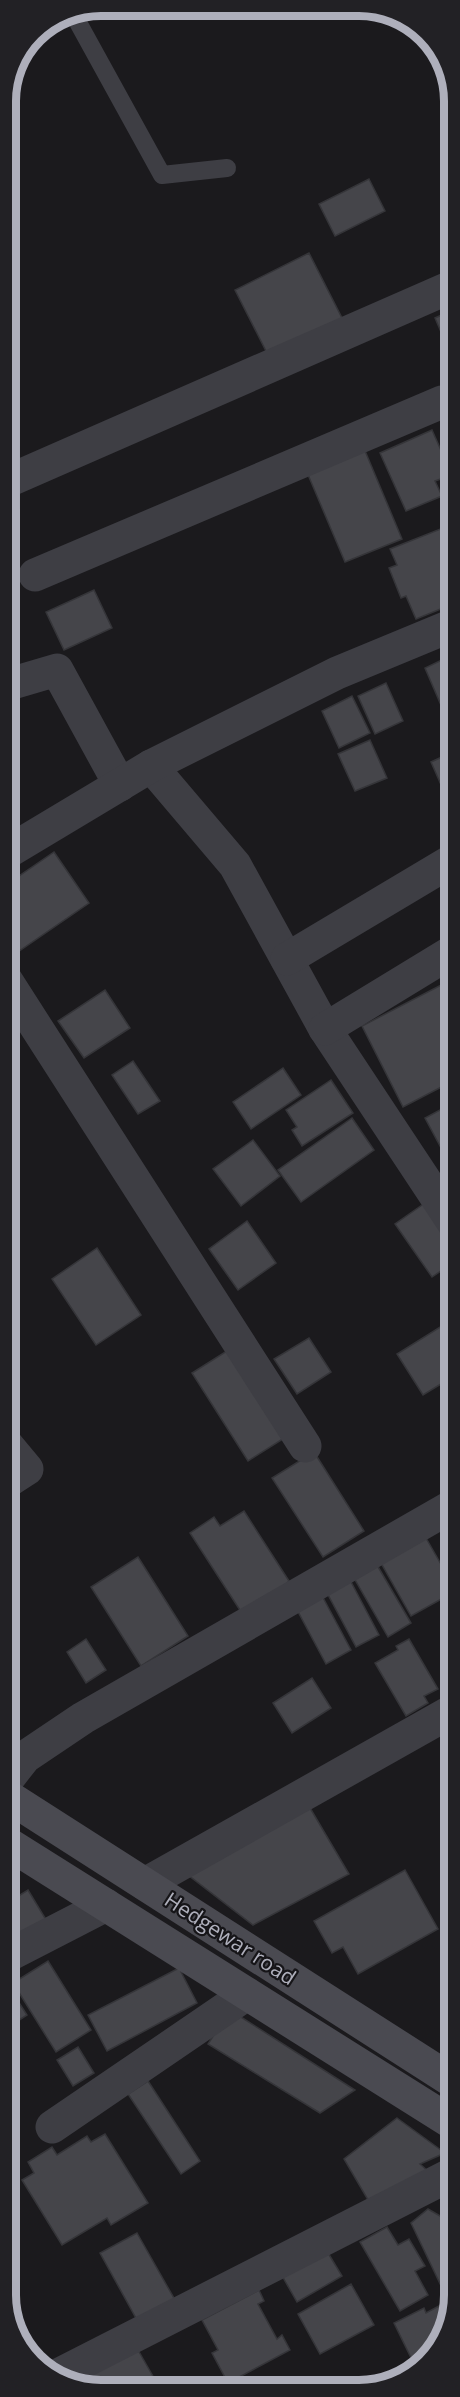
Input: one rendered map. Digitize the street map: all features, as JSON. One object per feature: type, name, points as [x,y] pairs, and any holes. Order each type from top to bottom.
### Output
[{"type":"main road","name":"Hedgewar road","points":[[16,1802],[444,2076]]},
{"type":"main road","name":"Hedgewar road","points":[[16,1848],[444,2118]]},
{"type":"street","points":[[17,477],[444,290]]},
{"type":"street","points":[[35,575],[444,410]]},
{"type":"street","points":[[17,847],[151,766],[337,674],[444,629]]},
{"type":"street","points":[[17,682],[57,670],[120,785]]},
{"type":"street","points":[[151,766],[235,865],[325,1029],[444,1210]]},
{"type":"street","points":[[286,959],[444,865]]},
{"type":"street","points":[[325,1029],[444,956]]},
{"type":"street","points":[[17,997],[305,1446]]},
{"type":"street","points":[[16,1456],[27,1469],[16,1476]]},
{"type":"street","points":[[16,1768],[25,1757],[83,1718],[444,1511]]},
{"type":"street","points":[[145,1884],[444,1716]]},
{"type":"street","points":[[16,1951],[106,1905]]},
{"type":"street","points":[[52,2127],[247,1994]]},
{"type":"street","points":[[65,2372],[444,2178]]},
{"type":"lane","points":[[77,21],[162,175],[227,168]]},
{"type":"building","points":[[369,179],[385,211],[335,236],[319,204]]},
{"type":"building","points":[[309,253],[343,320],[269,357],[235,290]]},
{"type":"building","points":[[444,314],[444,339],[435,318]]},
{"type":"building","points":[[432,430],[444,457],[444,478],[435,481],[442,496],[406,511],[380,453]]},
{"type":"building","points":[[363,446],[402,539],[345,562],[306,470]]},
{"type":"building","points":[[444,528],[444,608],[416,619],[406,596],[401,598],[389,568],[397,565],[390,549]]},
{"type":"building","points":[[94,590],[112,628],[64,650],[46,612]]},
{"type":"building","points":[[444,659],[444,712],[425,668]]},
{"type":"building","points":[[386,683],[403,721],[375,734],[358,696]]},
{"type":"building","points":[[352,696],[370,733],[339,748],[322,711]]},
{"type":"building","points":[[370,740],[387,778],[355,791],[338,754]]},
{"type":"building","points":[[444,756],[444,792],[431,762]]},
{"type":"building","points":[[54,852],[89,903],[17,953],[17,878]]},
{"type":"building","points":[[444,984],[444,1086],[403,1107],[362,1026]]},
{"type":"building","points":[[105,990],[130,1028],[84,1058],[58,1021]]},
{"type":"building","points":[[133,1061],[160,1101],[138,1114],[112,1075]]},
{"type":"building","points":[[283,1068],[301,1095],[251,1129],[233,1102]]},
{"type":"building","points":[[331,1080],[353,1113],[302,1146],[292,1130],[297,1127],[286,1110]]},
{"type":"building","points":[[444,1108],[444,1153],[425,1118]]},
{"type":"building","points":[[352,1118],[374,1150],[301,1202],[278,1170]]},
{"type":"building","points":[[253,1140],[280,1176],[241,1206],[213,1169]]},
{"type":"building","points":[[425,1203],[444,1231],[444,1269],[432,1277],[395,1224]]},
{"type":"building","points":[[247,1221],[276,1263],[238,1290],[209,1249]]},
{"type":"building","points":[[97,1248],[141,1315],[96,1345],[52,1279]]},
{"type":"building","points":[[444,1325],[444,1382],[423,1395],[397,1354]]},
{"type":"building","points":[[309,1338],[331,1372],[297,1394],[274,1359]]},
{"type":"building","points":[[230,1349],[286,1437],[248,1461],[192,1373]]},
{"type":"building","points":[[314,1452],[364,1531],[323,1557],[272,1478]]},
{"type":"building","points":[[244,1511],[289,1581],[247,1621],[190,1533],[214,1517],[220,1526]]},
{"type":"building","points":[[426,1538],[444,1570],[444,1598],[411,1616],[381,1563]]},
{"type":"building","points":[[138,1557],[188,1636],[141,1666],[91,1587]]},
{"type":"building","points":[[377,1565],[411,1623],[388,1637],[354,1578]]},
{"type":"building","points":[[349,1578],[379,1635],[356,1647],[326,1591]]},
{"type":"building","points":[[320,1592],[351,1650],[326,1664],[295,1606]]},
{"type":"building","points":[[86,1639],[106,1670],[86,1683],[67,1652]]},
{"type":"building","points":[[409,1639],[438,1689],[424,1696],[428,1703],[406,1716],[375,1663],[398,1650],[396,1646]]},
{"type":"building","points":[[312,1678],[331,1708],[292,1733],[273,1703]]},
{"type":"building","points":[[303,1796],[349,1874],[253,1925],[179,1868]]},
{"type":"building","points":[[405,1870],[438,1929],[358,1974],[343,1947],[332,1953],[314,1921]]},
{"type":"building","points":[[28,1890],[48,1923],[16,1942],[16,1897]]},
{"type":"building","points":[[48,1961],[91,2030],[56,2052],[16,1988],[16,1981]]},
{"type":"building","points":[[179,1968],[197,2003],[107,2051],[88,2015]]},
{"type":"building","points":[[16,1998],[27,2015],[16,2022]]},
{"type":"building","points":[[230,2010],[355,2090],[320,2113],[208,2044]]},
{"type":"building","points":[[78,2047],[94,2073],[73,2086],[57,2060]]},
{"type":"building","points":[[148,2081],[200,2161],[181,2174],[128,2094]]},
{"type":"building","points":[[397,2118],[444,2152],[420,2164],[430,2173],[371,2205],[344,2159]]},
{"type":"building","points":[[105,2134],[148,2203],[111,2225],[107,2218],[62,2245],[22,2180],[34,2173],[28,2162],[52,2147],[57,2155],[87,2136],[91,2142]]},
{"type":"building","points":[[428,2209],[444,2218],[444,2292],[411,2223]]},
{"type":"building","points":[[387,2227],[398,2245],[409,2239],[425,2266],[415,2271],[428,2295],[400,2311],[360,2242]]},
{"type":"building","points":[[137,2233],[175,2300],[137,2320],[100,2253]]},
{"type":"building","points":[[322,2243],[342,2276],[297,2302],[281,2274]]},
{"type":"building","points":[[351,2284],[374,2325],[320,2354],[298,2314]]},
{"type":"building","points":[[259,2290],[264,2301],[258,2304],[277,2339],[282,2335],[290,2350],[234,2380],[226,2380],[212,2353],[218,2350],[202,2320]]},
{"type":"building","points":[[443,2304],[439,2323],[432,2338],[412,2361],[394,2323],[424,2308],[426,2313]]},
{"type":"building","points":[[134,2343],[155,2380],[102,2380],[76,2376]]}]
